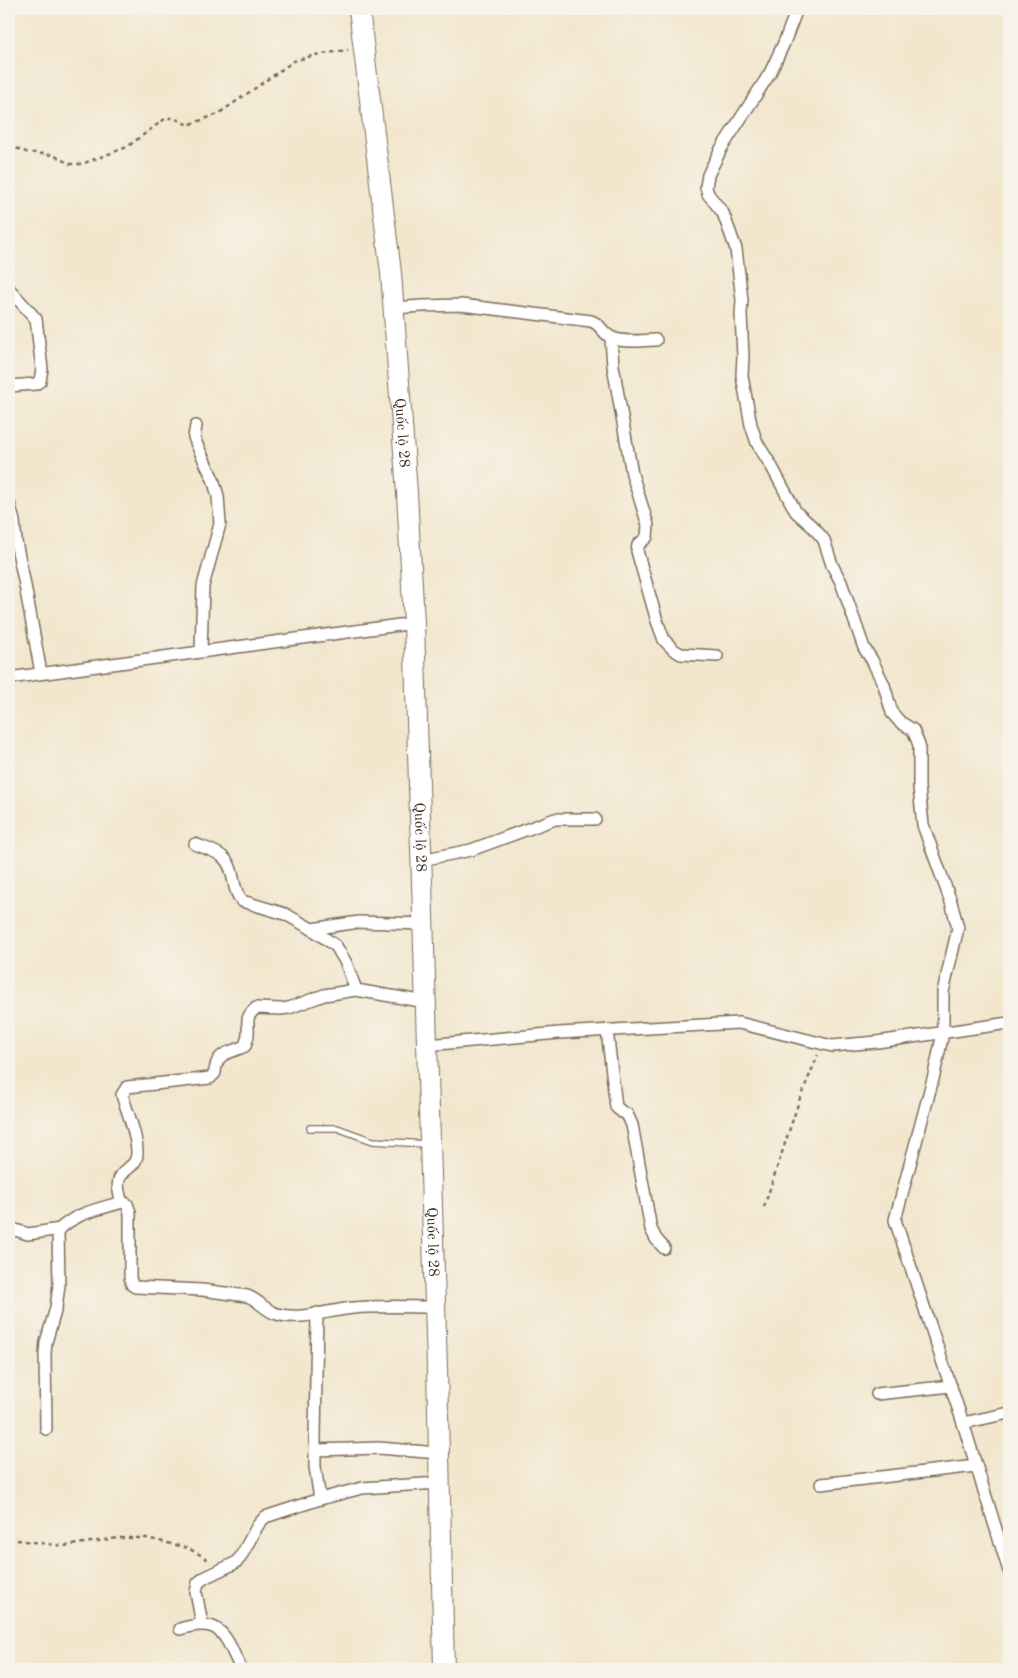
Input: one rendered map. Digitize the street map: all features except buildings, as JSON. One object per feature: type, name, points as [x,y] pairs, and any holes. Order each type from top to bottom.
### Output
[{"type":"highway","name":"Quốc lộ 28","points":[[359,9],[379,163],[394,308],[414,624],[435,1307],[438,1483],[442,1545],[444,1669]]},
{"type":"street","points":[[797,9],[770,73],[721,149],[708,175],[706,187],[708,194],[723,213],[736,248],[742,300],[740,314],[743,356],[742,376],[751,426],[757,443],[796,512],[824,540],[864,648],[884,685],[892,713],[900,722],[913,730],[919,745],[919,786],[924,826],[951,902],[958,928],[943,992],[943,1033],[934,1076],[895,1220],[963,1423],[1009,1572]]},
{"type":"street","points":[[9,289],[36,319],[42,369],[40,381],[36,384],[9,386]]},
{"type":"street","points":[[394,308],[461,305],[591,321],[597,323],[611,338],[619,340],[656,340]]},
{"type":"street","points":[[611,338],[613,366],[632,474],[648,524],[647,537],[638,545],[637,551],[657,621],[664,640],[674,650],[681,654],[717,656]]},
{"type":"street","points":[[196,426],[194,437],[213,479],[218,496],[220,524],[203,586],[201,652]]},
{"type":"street","points":[[9,503],[14,521],[16,542],[41,673]]},
{"type":"street","points":[[9,678],[414,624]]},
{"type":"street","points":[[421,860],[471,850],[555,819],[595,819]]},
{"type":"street","points":[[195,844],[225,858],[242,902],[285,914],[312,929],[336,946],[346,963],[356,990]]},
{"type":"street","points":[[312,929],[360,922],[423,924]]},
{"type":"street","points":[[426,1002],[356,990],[324,995],[280,1010],[256,1008],[246,1020],[248,1034],[245,1046],[234,1052],[222,1054],[216,1062],[215,1073],[210,1078],[127,1087],[122,1095],[138,1152],[134,1162],[117,1180],[122,1202],[127,1204],[130,1212],[130,1276],[132,1285],[135,1287],[234,1293],[252,1297],[277,1314],[301,1316],[365,1307],[435,1307]]},
{"type":"street","points":[[427,1045],[607,1030],[739,1023],[832,1046],[1009,1023]]},
{"type":"street","points":[[607,1030],[616,1107],[626,1114],[632,1125],[651,1229],[656,1239],[664,1248]]},
{"type":"street","points":[[46,1429],[45,1354],[48,1333],[56,1308],[59,1285],[58,1231],[65,1223],[78,1216],[122,1202]]},
{"type":"street","points":[[9,1228],[28,1234],[60,1228]]},
{"type":"street","points":[[317,1313],[315,1467],[320,1499]]},
{"type":"street","points":[[877,1394],[951,1386]]},
{"type":"street","points":[[963,1423],[1009,1414]]},
{"type":"street","points":[[315,1450],[380,1448],[438,1453]]},
{"type":"street","points":[[822,1484],[976,1466]]},
{"type":"street","points":[[202,1624],[196,1588],[198,1583],[240,1558],[265,1517],[320,1499],[374,1486],[438,1483]]},
{"type":"street","points":[[180,1629],[202,1624],[216,1629],[221,1633],[240,1669]]},
{"type":"lane","points":[[310,1128],[337,1128],[373,1142],[429,1145]]},
{"type":"path","points":[[9,145],[26,152],[53,155],[70,164],[82,164],[126,147],[166,118],[174,118],[188,125],[218,114],[294,61],[343,50],[364,50]]},
{"type":"path","points":[[764,1207],[800,1098],[822,1044]]},
{"type":"path","points":[[9,1539],[64,1546],[118,1538],[160,1540],[197,1551],[206,1558],[213,1573]]}]
